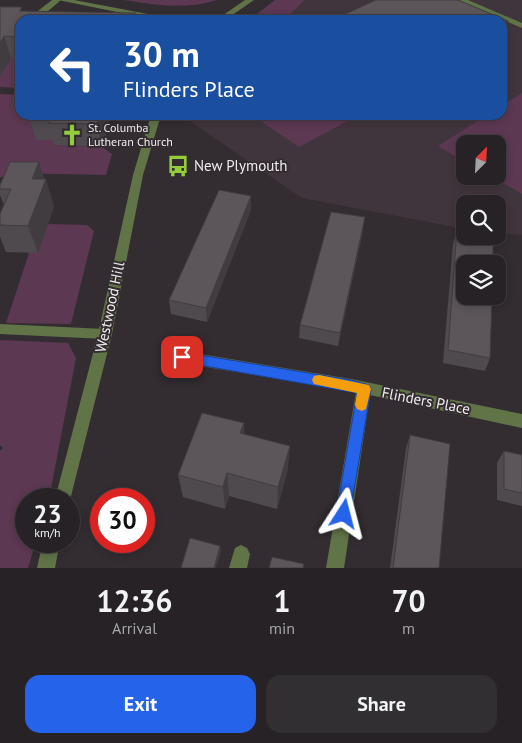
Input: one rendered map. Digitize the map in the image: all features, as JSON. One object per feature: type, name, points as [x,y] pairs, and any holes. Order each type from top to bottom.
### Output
[{"type":"street","points":[[37,15],[57,0]]},
{"type":"street","points":[[62,0],[142,15]]},
{"type":"street","points":[[228,15],[250,0]]},
{"type":"street","points":[[462,0],[497,15]]},
{"type":"street","points":[[507,20],[522,26]]},
{"type":"street","name":"Westwood Hill","points":[[66,488],[105,334],[138,175],[154,120]]},
{"type":"street","points":[[0,330],[105,334]]},
{"type":"street","name":"Flinders Place","points":[[182,357],[351,385],[522,421]]},
{"type":"street","points":[[335,568],[364,389]]},
{"type":"street","points":[[46,568],[49,553]]},
{"type":"shaded area","points":[[124,0],[217,0],[182,6]]},
{"type":"shaded area","points":[[275,0],[305,0],[289,15],[256,15]]},
{"type":"shaded area","points":[[305,0],[522,0],[522,235],[506,234],[506,195],[456,195],[456,227],[302,198],[188,120],[507,120],[507,15],[289,15]]},
{"type":"shaded area","points":[[11,58],[15,58],[15,88],[0,87],[0,76]]},
{"type":"shaded area","points":[[522,93],[522,194],[506,185],[506,135],[456,135],[456,157],[438,146],[479,120],[507,120],[507,102]]},
{"type":"shaded area","points":[[0,94],[15,95],[15,120],[38,120],[57,140],[55,145],[102,147],[112,154],[106,175],[9,173],[0,178]]},
{"type":"shaded area","points":[[266,120],[350,120],[299,147],[262,122]]},
{"type":"shaded area","points":[[48,224],[87,225],[94,231],[71,324],[6,323],[29,253]]},
{"type":"shaded area","points":[[0,340],[68,343],[76,358],[51,488],[15,488],[15,553],[32,553],[28,568],[0,568],[0,451],[3,448],[0,445]]},
{"type":"building","points":[[376,0],[458,0],[494,15],[343,15]]},
{"type":"building","points":[[0,7],[22,7],[20,11],[136,13],[135,15],[15,15],[15,37],[4,36],[0,43]]},
{"type":"building","points":[[50,120],[98,120],[97,124],[48,123]]},
{"type":"building","points":[[10,162],[39,162],[32,179],[46,179],[28,226],[0,225],[0,214],[11,189],[0,189],[0,185]]},
{"type":"building","points":[[219,190],[251,196],[206,308],[169,300]]},
{"type":"building","points":[[331,212],[365,217],[340,333],[300,325]]},
{"type":"building","points":[[456,243],[456,245],[493,245],[493,255],[456,255],[456,305],[492,305],[490,358],[448,350]]},
{"type":"building","points":[[202,413],[244,423],[240,433],[290,446],[278,487],[227,473],[223,487],[178,475]]},
{"type":"building","points":[[410,435],[450,444],[439,568],[393,568]]},
{"type":"building","points":[[504,451],[522,455],[522,493],[504,489]]},
{"type":"building","points":[[190,538],[220,546],[214,568],[181,568]]},
{"type":"building","points":[[272,557],[304,564],[303,568],[269,568]]},
{"type":"slow traffic","points":[[319,380],[364,389],[362,405]]},
{"type":"place","name":"St. Columba Lutheran Church","points":[[72,135]]},
{"type":"place","name":"New Plymouth","points":[[178,166]]},
{"type":"route","points":[[182,357],[351,385],[364,389],[344,514]]}]
